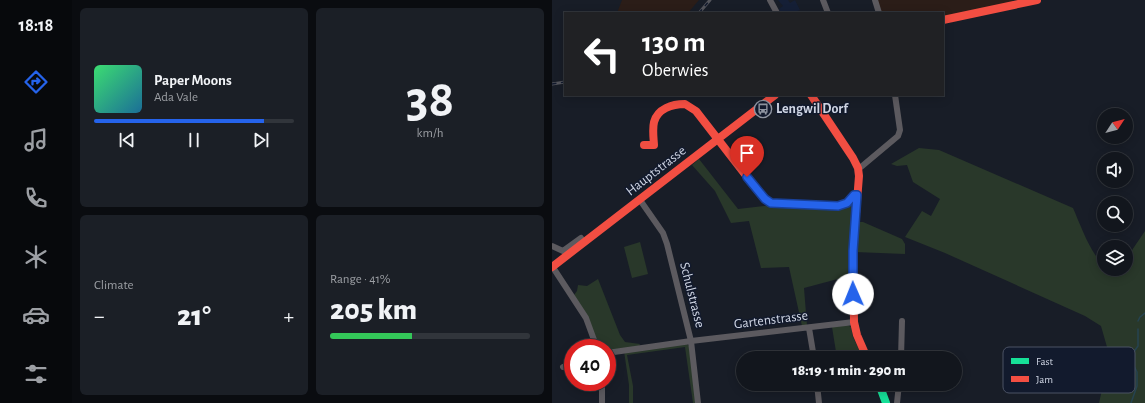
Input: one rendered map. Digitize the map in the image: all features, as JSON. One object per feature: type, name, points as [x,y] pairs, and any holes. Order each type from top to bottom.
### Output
[{"type":"street","points":[[770,0],[776,12]]},
{"type":"street","points":[[823,0],[828,12]]},
{"type":"street","points":[[875,0],[879,12]]},
{"type":"street","points":[[944,20],[1014,3],[1038,0]]},
{"type":"street","name":"Hauptstrasse","points":[[552,266],[774,96]]},
{"type":"street","points":[[812,96],[853,158],[858,168],[859,176],[852,266],[854,322],[857,335],[864,351]]},
{"type":"street","points":[[858,168],[862,167],[898,136],[900,130],[895,96]]},
{"type":"street","points":[[644,145],[657,145],[654,127],[656,116],[662,110],[675,105],[685,104],[693,108],[758,191],[771,203],[838,206],[847,203],[854,195],[857,195]]},
{"type":"street","name":"Schulstrasse","points":[[640,200],[664,235],[691,341],[698,403]]},
{"type":"street","points":[[552,246],[561,251],[565,251],[581,238]]},
{"type":"street","points":[[552,266],[586,318],[594,339]]},
{"type":"street","points":[[901,351],[902,321]]},
{"type":"street","name":"Gartenstrasse","points":[[616,352],[691,341],[854,322]]},
{"type":"street","points":[[810,328],[813,351]]},
{"type":"street","points":[[602,391],[602,403]]},
{"type":"street","points":[[818,391],[819,403]]},
{"type":"street","points":[[882,391],[886,403]]},
{"type":"street","points":[[897,403],[899,391]]},
{"type":"shaded area","points":[[622,0],[699,0],[689,12],[617,12]]},
{"type":"shaded area","points":[[778,0],[788,0],[790,3],[795,0],[800,10],[795,12],[780,12],[779,9],[783,6]]},
{"type":"shaded area","points":[[875,0],[1013,0],[1014,5],[944,20],[944,12],[879,12]]},
{"type":"green space","points":[[919,148],[939,150],[1073,208],[1090,247],[1097,257],[1097,276],[1133,276],[1133,249],[1145,231],[1145,403],[1099,403],[1101,393],[1135,393],[1135,347],[1107,347],[1101,326],[1085,316],[945,253],[905,237],[922,211],[931,216],[940,199],[913,182],[907,165],[897,166],[891,164]]},
{"type":"green space","points":[[699,159],[738,209],[772,205],[837,207],[853,199],[849,276],[804,288],[807,326],[802,326],[789,267],[761,268],[749,221],[731,223],[715,191],[692,165]]},
{"type":"green space","points":[[859,222],[863,222],[902,239],[905,244],[905,254],[855,252]]},
{"type":"green space","points":[[640,242],[648,274],[632,278],[624,247]]},
{"type":"green space","points":[[598,279],[620,335],[625,342],[640,344],[639,346],[616,350],[616,339],[595,339],[574,295],[577,291],[578,285],[587,286]]},
{"type":"green space","points":[[847,325],[851,327],[853,337],[860,351],[836,351],[832,327]]},
{"type":"green space","points":[[687,344],[689,346],[697,403],[693,403],[685,347],[627,355],[633,386],[633,403],[629,403],[629,385],[624,351]]},
{"type":"waterway","points":[[1138,321],[1145,313]]},
{"type":"waterway","points":[[1135,350],[1138,346],[1138,329]]},
{"type":"waterway","points":[[1135,368],[1137,372],[1137,386],[1135,392]]},
{"type":"waterway","points":[[1131,403],[1135,393]]},
{"type":"railway","points":[[700,12],[710,0]]},
{"type":"railway","points":[[552,84],[564,82]]},
{"type":"traffic: fast","points":[[882,391],[886,403]]},
{"type":"traffic: jam","points":[[944,20],[1037,0]]},
{"type":"traffic: jam","points":[[552,267],[774,96]]},
{"type":"traffic: jam","points":[[812,96],[853,158],[858,168],[859,176],[853,251],[854,322],[857,335],[864,351]]},
{"type":"traffic: jam","points":[[644,145],[654,145],[653,134],[657,115],[661,111],[673,105],[685,104],[696,111],[758,191],[771,203],[838,206],[847,203],[854,195],[857,195]]},
{"type":"place","name":"Lengwil Dorf","points":[[763,109]]},
{"type":"route","points":[[747,177],[765,199],[775,204],[838,206],[847,203],[854,195],[857,195],[852,266],[853,294]]}]
